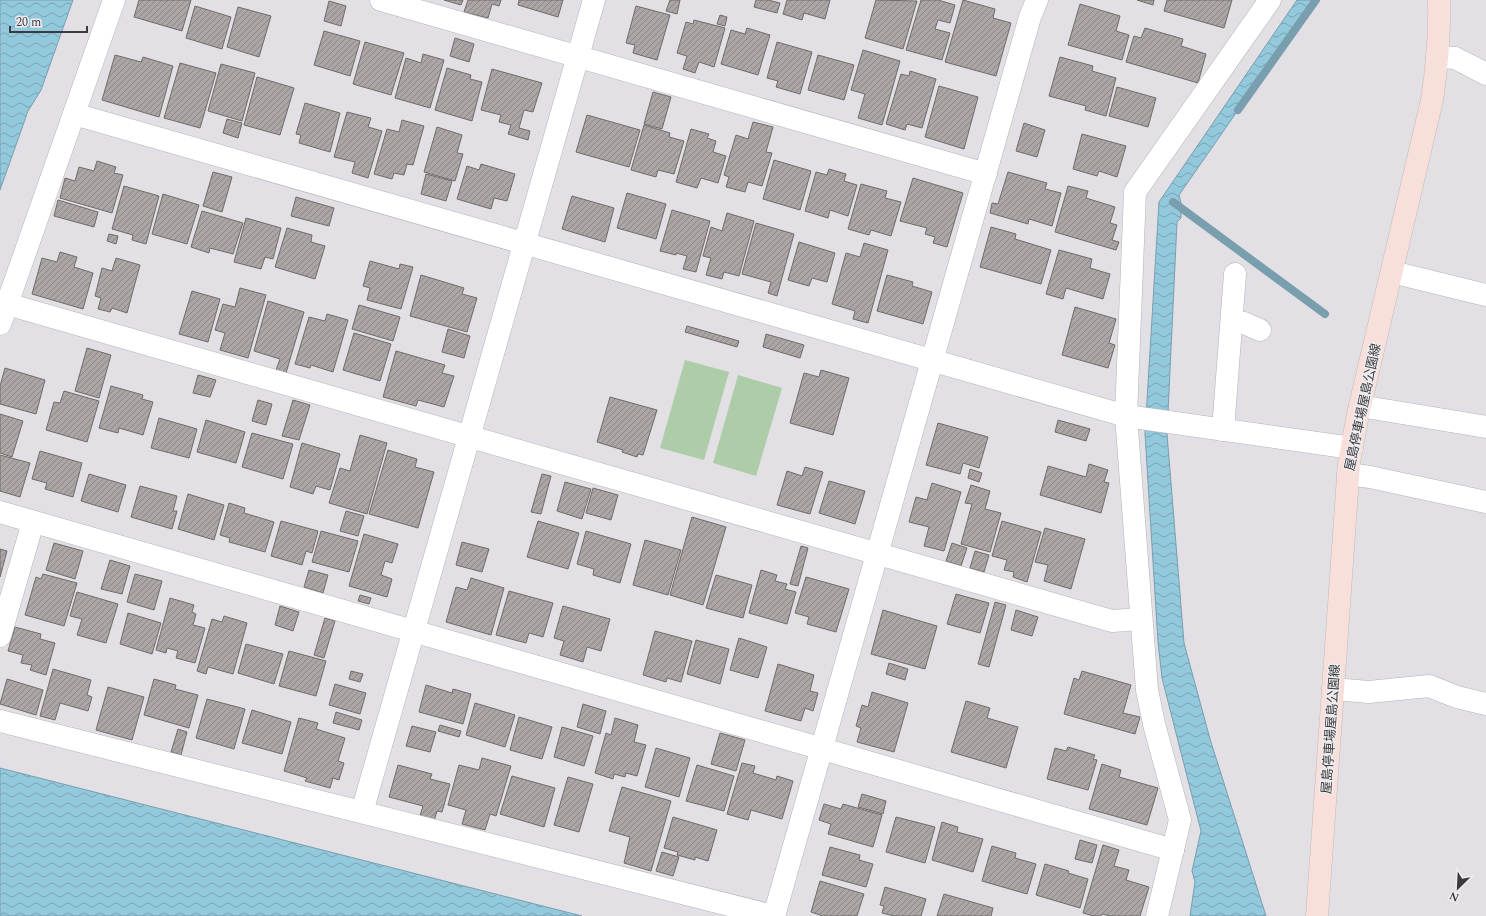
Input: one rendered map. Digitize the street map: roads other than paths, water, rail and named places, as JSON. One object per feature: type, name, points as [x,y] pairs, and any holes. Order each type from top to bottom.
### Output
[{"type":"main road","name":"屋島停車場屋島公園線","points":[[1317,916],[1348,474],[1360,406],[1431,107],[1438,57],[1440,25],[1439,0]]},
{"type":"street","points":[[0,324],[114,0]]},
{"type":"street","points":[[381,0],[986,174]]},
{"type":"street","points":[[362,812],[594,0]]},
{"type":"street","points":[[0,721],[773,916],[1030,17],[1037,0]]},
{"type":"street","points":[[1157,916],[1180,820],[1150,708],[1145,672],[1141,619],[1134,418],[1135,192],[1270,0]]},
{"type":"street","points":[[1438,57],[1455,58],[1486,74]]},
{"type":"street","points":[[74,114],[1134,418],[1352,448]]},
{"type":"street","points":[[1392,272],[1486,295]]},
{"type":"street","points":[[1223,430],[1235,274]]},
{"type":"street","points":[[7,304],[1112,621],[1141,619]]},
{"type":"street","points":[[1232,322],[1244,323],[1260,330]]},
{"type":"street","points":[[1360,406],[1486,427]]},
{"type":"street","points":[[1348,474],[1370,477],[1486,502]]},
{"type":"street","points":[[0,512],[1173,850]]},
{"type":"street","points":[[0,636],[33,522]]},
{"type":"street","points":[[1333,689],[1369,692],[1429,686],[1457,697],[1486,704]]},
{"type":"water","points":[[0,0],[73,0],[41,90],[28,111],[0,190]]},
{"type":"water","points":[[1297,0],[1312,0],[1307,11],[1179,195],[1181,203],[1181,218],[1177,222],[1167,434],[1184,643],[1210,739],[1266,916],[1190,916],[1195,882],[1192,871],[1201,831],[1162,678],[1158,642],[1145,434],[1159,202]]},
{"type":"water","points":[[0,768],[582,916],[0,916]]},
{"type":"waterway","points":[[1238,110],[1316,0]]},
{"type":"waterway","points":[[1173,202],[1325,314]]}]
